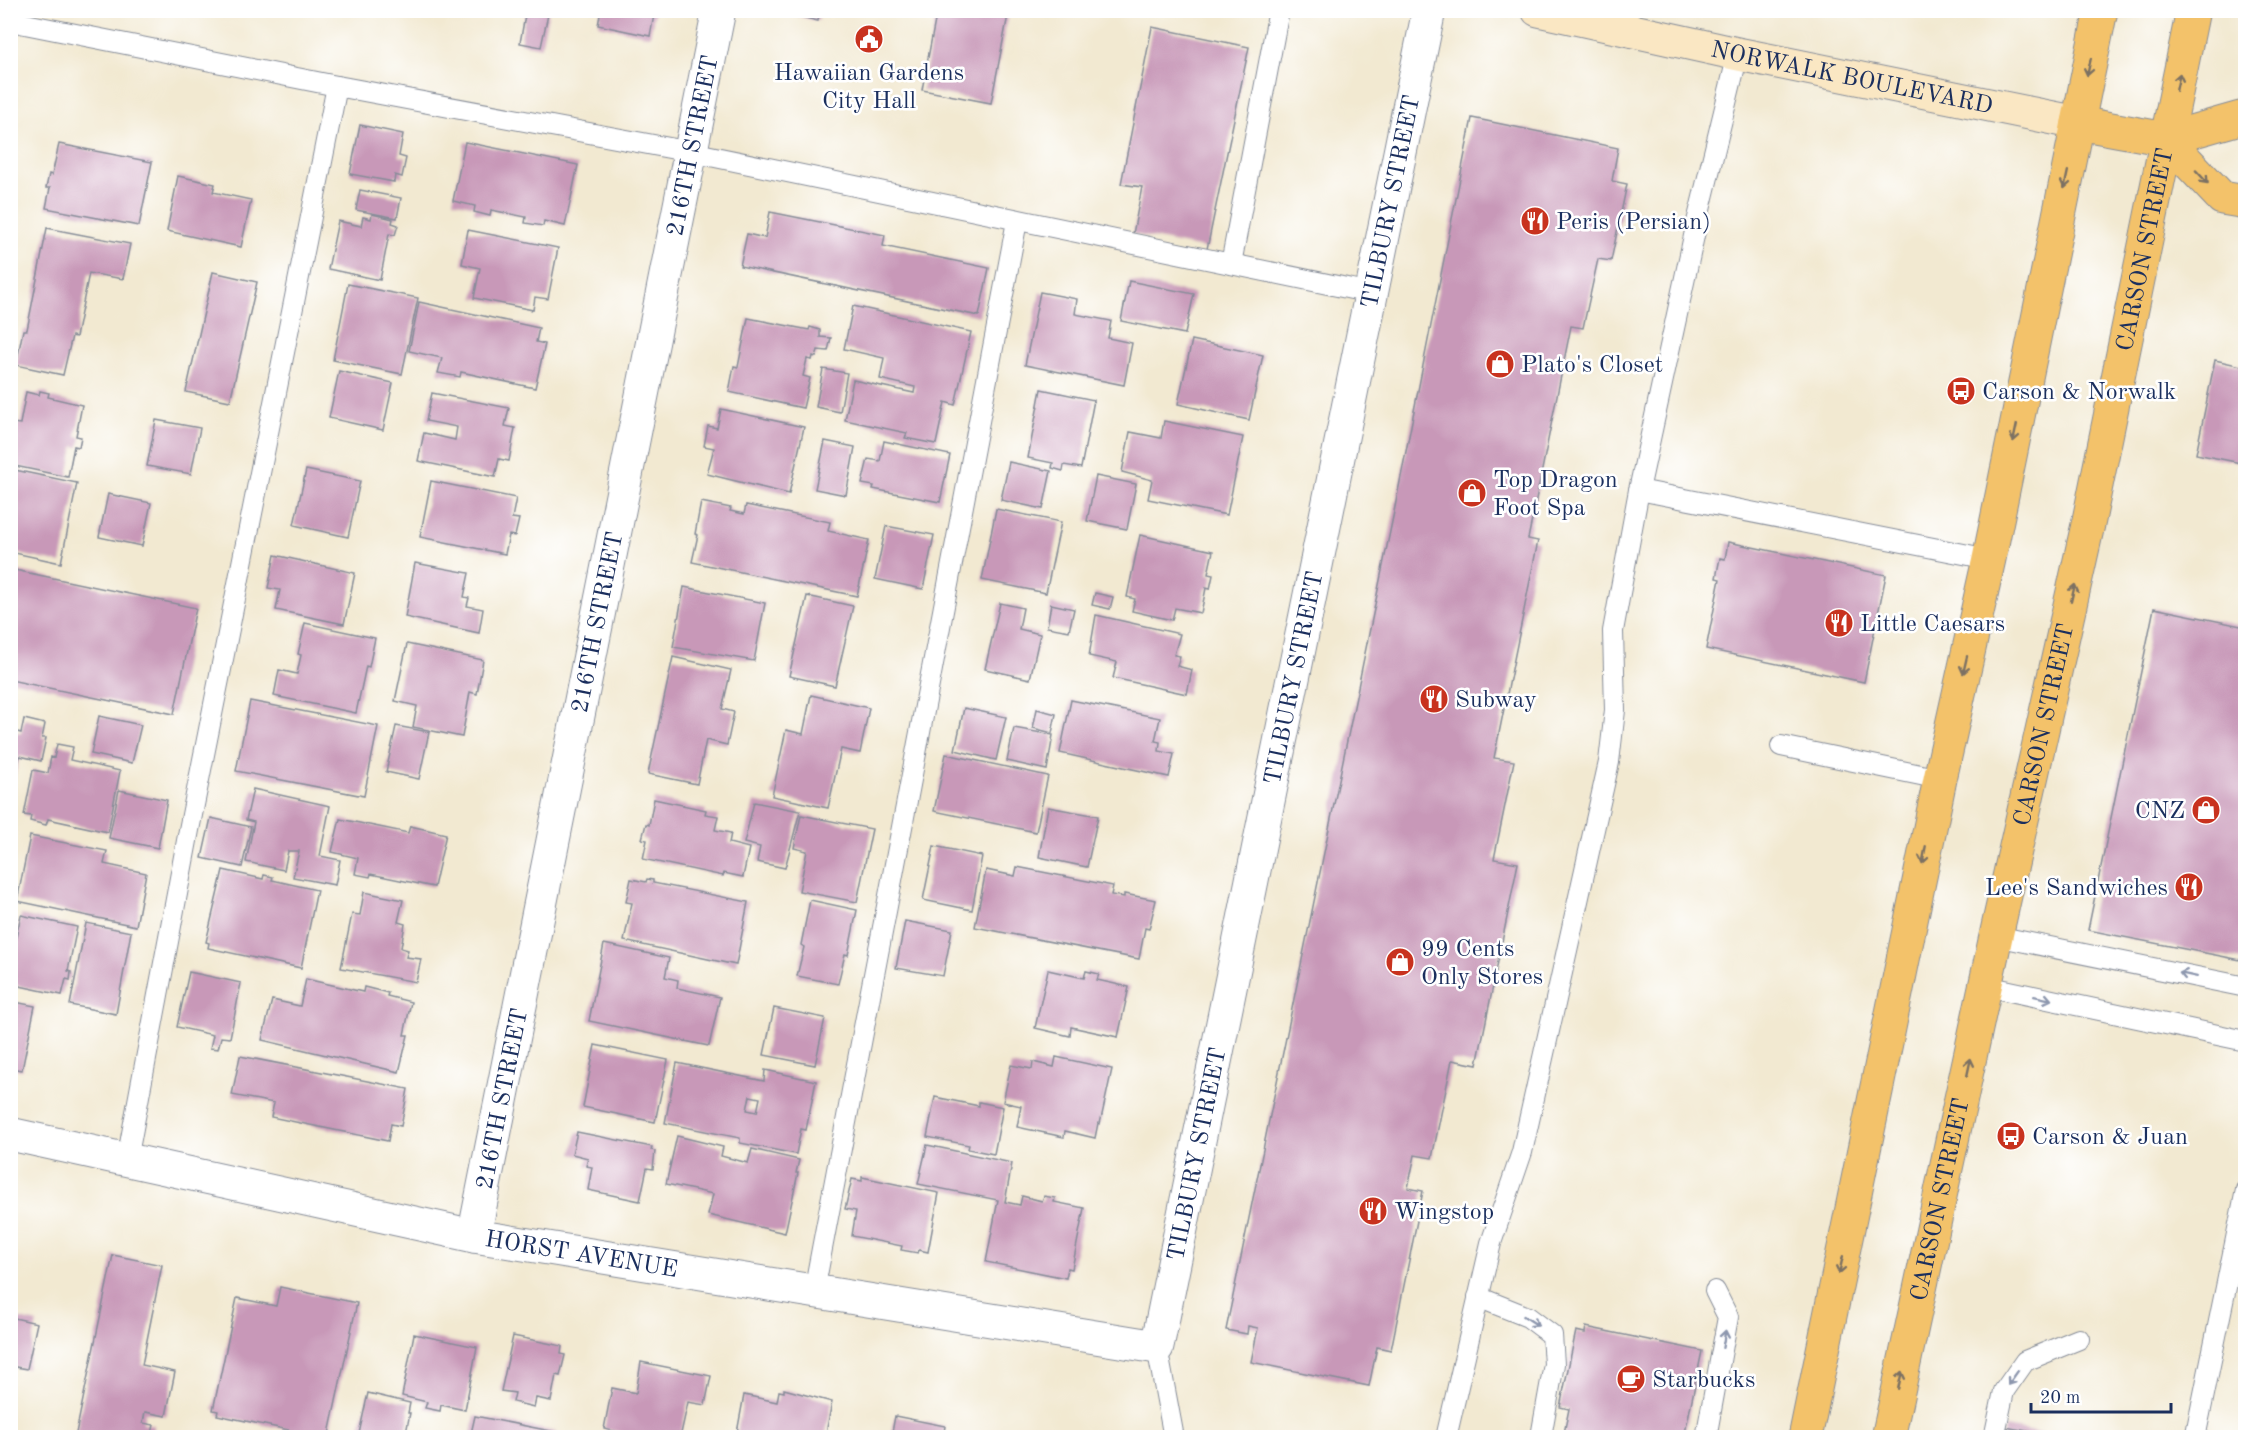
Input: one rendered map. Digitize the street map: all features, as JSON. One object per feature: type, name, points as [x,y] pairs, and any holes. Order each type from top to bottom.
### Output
[{"type":"main road","name":"NORWALK BOULEVARD","points":[[1538,10],[1738,54],[2166,139],[2240,117],[2246,119]]},
{"type":"main road","points":[[1805,1437],[1940,780],[1989,560],[2101,10]]},
{"type":"main road","name":"CARSON STREET","points":[[1888,1437],[2089,520],[2193,10]]},
{"type":"main road","points":[[2166,139],[2222,198],[2246,202]]},
{"type":"street","name":"216TH STREET","points":[[474,1236],[719,10]]},
{"type":"street","name":"TILBURY STREET","points":[[1157,1347],[1429,10]]},
{"type":"street","name":"HORST AVENUE","points":[[10,1134],[474,1236],[1157,1347]]},
{"type":"lane","points":[[1231,264],[1278,10]]},
{"type":"lane","points":[[10,21],[338,86],[691,152],[1371,293]]},
{"type":"lane","points":[[1446,1437],[1491,1243],[1522,1152],[1609,762],[1615,710],[1613,631],[1639,490],[1697,222],[1738,54]]},
{"type":"lane","points":[[128,1160],[189,830],[338,86]]},
{"type":"lane","points":[[814,1291],[1017,220]]},
{"type":"lane","points":[[1639,490],[1989,560]]},
{"type":"lane","points":[[1781,746],[1940,780]]},
{"type":"lane","points":[[1996,936],[2246,987]]},
{"type":"lane","points":[[1986,986],[2246,1041]]},
{"type":"lane","points":[[2195,1437],[2246,1190]]},
{"type":"lane","points":[[1706,1437],[1728,1317],[1714,1291]]},
{"type":"lane","points":[[1478,1297],[1528,1317],[1552,1335],[1554,1364],[1542,1431],[1544,1437]]},
{"type":"lane","points":[[1994,1437],[2004,1390],[2025,1361],[2079,1339]]},
{"type":"lane","points":[[1157,1347],[1174,1437]]},
{"type":"building","points":[[526,10],[549,10],[541,47],[520,43]]},
{"type":"building","points":[[601,10],[655,10],[650,36],[598,25]]},
{"type":"building","points":[[773,10],[820,10],[818,21]]},
{"type":"building","points":[[937,10],[1009,10],[991,103],[922,90]]},
{"type":"building","points":[[1152,27],[1249,47],[1207,249],[1133,234],[1142,187],[1121,184]]},
{"type":"building","points":[[1472,118],[1618,148],[1612,181],[1627,184],[1611,261],[1598,259],[1583,328],[1571,326],[1528,539],[1538,541],[1494,758],[1514,761],[1494,859],[1518,863],[1477,1065],[1452,1060],[1432,1158],[1415,1155],[1408,1188],[1423,1191],[1391,1350],[1377,1347],[1369,1386],[1251,1362],[1258,1328],[1248,1326],[1247,1334],[1226,1330],[1394,512]]},
{"type":"building","points":[[360,125],[403,134],[399,156],[406,158],[402,177],[395,175],[394,182],[350,174]]},
{"type":"building","points":[[465,142],[578,165],[565,226],[544,221],[543,226],[525,223],[526,217],[491,210],[490,216],[474,212],[475,206],[453,201]]},
{"type":"building","points":[[59,144],[152,162],[139,226],[46,208],[50,188],[46,188],[49,174],[52,175]]},
{"type":"building","points":[[178,176],[215,184],[213,192],[251,200],[241,247],[167,231]]},
{"type":"building","points":[[360,190],[401,198],[397,218],[356,210]]},
{"type":"building","points":[[770,212],[885,235],[883,246],[989,268],[979,316],[740,266],[747,234],[765,238]]},
{"type":"building","points":[[372,214],[393,219],[392,223],[398,225],[395,235],[389,234],[380,280],[328,269],[338,221],[361,226],[363,217],[371,219]]},
{"type":"building","points":[[47,228],[130,244],[123,279],[89,273],[76,337],[72,336],[63,375],[16,365],[23,330],[27,330]]},
{"type":"building","points":[[468,230],[558,248],[548,299],[535,297],[533,310],[474,298],[480,268],[462,264]]},
{"type":"building","points":[[213,272],[257,282],[230,401],[186,392]]},
{"type":"building","points":[[1129,281],[1194,294],[1185,334],[1121,321]]},
{"type":"building","points":[[348,284],[418,298],[402,374],[333,360]]},
{"type":"building","points":[[1040,292],[1077,299],[1075,314],[1111,321],[1108,338],[1132,343],[1124,385],[1025,365]]},
{"type":"building","points":[[419,302],[539,328],[536,342],[545,344],[535,388],[461,372],[460,377],[438,373],[442,358],[409,351]]},
{"type":"building","points":[[853,306],[971,332],[955,405],[945,402],[936,444],[905,438],[907,433],[845,420],[853,380],[914,393],[915,387],[880,379],[884,358],[844,349]]},
{"type":"building","points":[[748,318],[809,330],[810,327],[820,330],[820,337],[831,338],[828,351],[818,350],[816,357],[813,356],[812,360],[807,359],[803,376],[810,378],[803,408],[729,392],[734,366],[738,367]]},
{"type":"building","points":[[1192,340],[1263,355],[1249,420],[1178,404]]},
{"type":"building","points":[[2215,360],[2246,367],[2246,464],[2196,454]]},
{"type":"building","points":[[823,369],[847,373],[840,412],[816,407]]},
{"type":"building","points":[[339,371],[393,383],[383,430],[329,418]]},
{"type":"building","points":[[1041,389],[1094,400],[1081,468],[1064,465],[1063,471],[1052,468],[1053,463],[1028,458]]},
{"type":"building","points":[[40,391],[49,393],[48,397],[82,405],[76,436],[81,437],[79,447],[74,446],[68,477],[10,465],[12,423],[20,424],[26,392],[39,395]]},
{"type":"building","points":[[432,393],[509,408],[505,426],[515,428],[509,461],[499,459],[495,477],[418,461],[424,433],[455,440],[457,427],[426,421]]},
{"type":"building","points":[[721,409],[804,427],[789,494],[707,474],[714,448],[704,446],[708,426],[717,428]]},
{"type":"building","points":[[156,420],[200,428],[191,474],[147,466]]},
{"type":"building","points":[[1164,421],[1243,437],[1227,515],[1148,499],[1152,480],[1122,472],[1130,432],[1161,438]]},
{"type":"building","points":[[825,441],[855,447],[846,495],[815,489]]},
{"type":"building","points":[[884,441],[950,455],[940,502],[873,489],[874,486],[862,484],[868,459],[880,461]]},
{"type":"building","points":[[1009,462],[1051,471],[1043,509],[1001,500]]},
{"type":"building","points":[[10,469],[77,483],[61,563],[10,552]]},
{"type":"building","points":[[306,470],[360,481],[348,537],[294,525]]},
{"type":"building","points":[[1096,476],[1136,484],[1127,529],[1087,521]]},
{"type":"building","points":[[431,481],[516,498],[512,518],[519,519],[515,536],[509,535],[505,554],[420,537]]},
{"type":"building","points":[[108,494],[151,503],[142,546],[99,537]]},
{"type":"building","points":[[701,502],[731,508],[730,511],[744,514],[746,505],[830,522],[828,531],[869,540],[857,596],[692,562],[698,535],[695,534]]},
{"type":"building","points":[[996,509],[1061,522],[1046,593],[982,580]]},
{"type":"building","points":[[886,526],[934,535],[923,589],[875,579]]},
{"type":"building","points":[[1140,535],[1213,551],[1208,574],[1213,575],[1210,589],[1206,588],[1201,613],[1175,608],[1172,620],[1132,611],[1135,599],[1127,597]]},
{"type":"building","points":[[1728,542],[1886,575],[1864,682],[1706,649],[1720,579],[1716,578],[1720,558],[1725,559]]},
{"type":"building","points":[[275,555],[355,573],[344,624],[276,610],[280,590],[268,588]]},
{"type":"building","points":[[415,563],[469,573],[464,597],[469,598],[467,606],[483,609],[479,633],[405,617]]},
{"type":"building","points":[[10,569],[196,608],[174,714],[10,680]]},
{"type":"building","points":[[684,587],[765,603],[754,661],[673,647]]},
{"type":"building","points":[[1095,593],[1113,597],[1110,609],[1092,605]]},
{"type":"building","points":[[807,596],[853,606],[835,686],[789,676]]},
{"type":"building","points":[[1000,603],[1023,608],[1019,629],[1040,634],[1030,679],[985,669]]},
{"type":"building","points":[[1051,604],[1074,609],[1069,631],[1047,627]]},
{"type":"building","points":[[2154,608],[2246,627],[2246,961],[2088,930]]},
{"type":"building","points":[[1096,615],[1180,634],[1174,655],[1180,656],[1177,666],[1192,670],[1187,694],[1113,678],[1117,662],[1089,656]]},
{"type":"building","points":[[305,623],[375,638],[369,667],[366,666],[356,713],[274,696],[279,670],[297,674],[301,655],[298,654]]},
{"type":"building","points":[[407,644],[483,660],[477,694],[470,692],[462,737],[413,727],[417,706],[395,701]]},
{"type":"building","points":[[673,657],[731,670],[722,709],[734,712],[727,745],[706,740],[697,784],[648,774]]},
{"type":"building","points":[[811,695],[869,708],[860,753],[841,749],[828,808],[772,796],[786,730],[803,734]]},
{"type":"building","points":[[1071,700],[1160,718],[1155,741],[1160,742],[1159,751],[1174,754],[1169,777],[1060,753]]},
{"type":"building","points":[[250,701],[378,726],[364,796],[236,771]]},
{"type":"building","points":[[964,708],[1006,717],[996,760],[955,750]]},
{"type":"building","points":[[1037,709],[1056,714],[1052,733],[1033,728]]},
{"type":"building","points":[[99,716],[141,725],[132,763],[91,754]]},
{"type":"building","points":[[24,719],[45,724],[42,738],[46,738],[41,761],[20,756],[10,794],[10,730],[21,733]]},
{"type":"building","points":[[396,726],[429,732],[419,779],[386,772]]},
{"type":"building","points":[[1014,728],[1053,735],[1047,770],[1007,761]]},
{"type":"building","points":[[57,744],[73,747],[70,760],[120,771],[108,832],[48,819],[46,825],[30,821],[31,816],[24,815],[33,770],[48,773],[51,757],[54,758]]},
{"type":"building","points":[[946,754],[1048,776],[1036,832],[934,811]]},
{"type":"building","points":[[253,789],[330,806],[320,856],[340,860],[335,885],[293,877],[299,851],[288,851],[284,870],[246,862],[254,822],[246,820]]},
{"type":"building","points":[[119,790],[167,800],[158,848],[109,838]]},
{"type":"building","points":[[654,799],[706,810],[705,814],[718,816],[715,830],[731,833],[729,843],[749,848],[743,877],[724,873],[723,876],[643,859],[647,840],[642,839],[646,824],[649,825]]},
{"type":"building","points":[[754,802],[800,811],[785,868],[757,862],[760,847],[744,843]]},
{"type":"building","points":[[1048,807],[1098,816],[1087,867],[1039,857]]},
{"type":"building","points":[[801,815],[872,829],[857,902],[799,891],[807,851],[794,848]]},
{"type":"building","points":[[211,818],[251,827],[242,867],[202,858]]},
{"type":"building","points":[[340,819],[408,833],[410,826],[446,834],[434,887],[371,874],[370,877],[355,874],[358,858],[332,852]]},
{"type":"building","points":[[30,836],[107,851],[104,864],[146,873],[136,926],[17,901]]},
{"type":"building","points":[[934,846],[982,856],[972,910],[923,900]]},
{"type":"building","points":[[1017,867],[1113,886],[1111,895],[1124,897],[1124,894],[1156,900],[1149,929],[1145,928],[1139,959],[975,927],[986,870],[1015,876]]},
{"type":"building","points":[[223,870],[263,879],[264,875],[273,877],[272,880],[317,890],[301,968],[208,948],[209,943],[206,942]]},
{"type":"building","points":[[631,879],[646,882],[647,879],[653,880],[653,883],[748,902],[736,965],[624,941],[632,903],[626,902]]},
{"type":"building","points":[[364,892],[403,900],[398,922],[405,924],[401,948],[408,950],[406,957],[421,959],[416,982],[341,968],[352,914],[360,915]]},
{"type":"building","points":[[810,900],[857,910],[848,955],[845,954],[838,984],[797,976],[804,947],[801,945]]},
{"type":"building","points":[[21,915],[77,927],[68,971],[71,972],[70,980],[66,979],[62,995],[10,984],[12,955],[10,955],[10,948],[12,941],[15,942]]},
{"type":"building","points":[[905,921],[952,930],[943,976],[896,968]]},
{"type":"building","points":[[86,923],[131,932],[116,1014],[70,1005]]},
{"type":"building","points":[[604,944],[669,958],[665,977],[678,980],[677,988],[720,997],[709,1046],[589,1021]]},
{"type":"building","points":[[1048,970],[1084,978],[1086,971],[1099,974],[1097,980],[1129,987],[1118,1037],[1071,1027],[1070,1036],[1035,1028]]},
{"type":"building","points":[[189,972],[241,983],[230,1038],[221,1037],[218,1049],[210,1048],[213,1035],[177,1027]]},
{"type":"building","points":[[306,979],[363,992],[364,987],[411,1002],[404,1035],[408,1035],[399,1072],[262,1040],[272,1000],[300,1006]]},
{"type":"building","points":[[10,1001],[35,1006],[22,1070],[10,1068]]},
{"type":"building","points":[[774,1008],[825,1018],[815,1065],[764,1055]]},
{"type":"building","points":[[595,1045],[668,1060],[655,1122],[583,1107]]},
{"type":"building","points":[[240,1056],[408,1089],[401,1126],[391,1124],[388,1141],[271,1117],[274,1103],[232,1095]]},
{"type":"building","points":[[1056,1057],[1112,1069],[1095,1138],[1065,1131],[1064,1137],[1017,1127],[1021,1106],[1003,1102],[1011,1065],[1032,1069],[1033,1062],[1054,1067]]},
{"type":"building","points":[[677,1063],[764,1081],[765,1070],[816,1081],[806,1130],[801,1129],[796,1154],[740,1143],[740,1138],[665,1123]],"holes":[[[750,1096],[760,1098],[757,1112],[747,1110]]]},
{"type":"building","points":[[935,1097],[979,1106],[979,1102],[1003,1107],[994,1154],[968,1149],[969,1145],[927,1137]]},
{"type":"building","points":[[577,1132],[652,1147],[651,1150],[655,1151],[653,1169],[647,1168],[640,1201],[588,1190],[592,1167],[586,1166],[588,1158],[572,1154]]},
{"type":"building","points":[[677,1136],[723,1147],[721,1156],[748,1163],[752,1149],[799,1160],[785,1233],[708,1215],[713,1194],[666,1184]]},
{"type":"building","points":[[927,1145],[1012,1163],[1005,1202],[1020,1205],[1022,1196],[1042,1201],[1044,1196],[1055,1198],[1054,1202],[1084,1208],[1072,1269],[1068,1268],[1066,1278],[986,1262],[998,1200],[918,1184]]},
{"type":"building","points":[[862,1177],[939,1193],[928,1252],[901,1250],[902,1246],[852,1236],[856,1211],[845,1209],[852,1179],[862,1181]]},
{"type":"building","points":[[113,1255],[162,1265],[142,1365],[175,1372],[166,1416],[145,1412],[143,1423],[154,1425],[151,1438],[75,1438]]},
{"type":"building","points":[[280,1287],[357,1303],[329,1434],[323,1433],[322,1437],[217,1415],[218,1411],[213,1410],[237,1298],[276,1306]]},
{"type":"building","points":[[10,1317],[37,1323],[27,1369],[10,1366]]},
{"type":"building","name":"Starbucks","points":[[1586,1327],[1702,1351],[1684,1438],[1563,1438],[1569,1409],[1560,1407],[1576,1331],[1585,1333]]},
{"type":"building","points":[[414,1334],[477,1347],[465,1410],[441,1405],[440,1411],[425,1408],[427,1402],[402,1396]]},
{"type":"building","points":[[513,1336],[562,1346],[561,1354],[565,1355],[560,1376],[556,1375],[551,1401],[536,1398],[534,1407],[513,1402],[515,1393],[501,1391]]},
{"type":"building","points":[[641,1362],[711,1376],[705,1405],[688,1402],[680,1438],[646,1438],[604,1429],[612,1388],[636,1393]]},
{"type":"building","points":[[784,1389],[832,1402],[825,1438],[736,1438],[744,1395],[777,1402],[779,1391],[784,1392]]},
{"type":"building","points":[[368,1393],[410,1403],[405,1438],[358,1438]]},
{"type":"building","points":[[475,1416],[556,1432],[555,1438],[470,1438]]},
{"type":"building","points":[[895,1416],[945,1426],[943,1438],[891,1438]]},
{"type":"building","points":[[2005,1427],[2055,1436],[2055,1438],[2003,1438]]},
{"type":"place","name":"Hawaiian Gardens City Hall","points":[[869,39]]},
{"type":"place","name":"Peris (Persian)","points":[[1535,221]]},
{"type":"place","name":"Plato's Closet","points":[[1500,364]]},
{"type":"place","name":"Carson & Norwalk","points":[[1961,391]]},
{"type":"place","name":"Top Dragon Foot Spa","points":[[1472,493]]},
{"type":"place","name":"Little Caesars","points":[[1839,623]]},
{"type":"place","name":"Subway","points":[[1434,699]]},
{"type":"place","name":"CNZ","points":[[2206,810]]},
{"type":"place","name":"Lee's Sandwiches","points":[[2189,887]]},
{"type":"place","name":"99 Cents Only Stores","points":[[1400,962]]},
{"type":"place","name":"Carson & Juan","points":[[2011,1136]]},
{"type":"place","name":"Wingstop","points":[[1373,1211]]},
{"type":"place","name":"Starbucks","points":[[1631,1379]]}]
